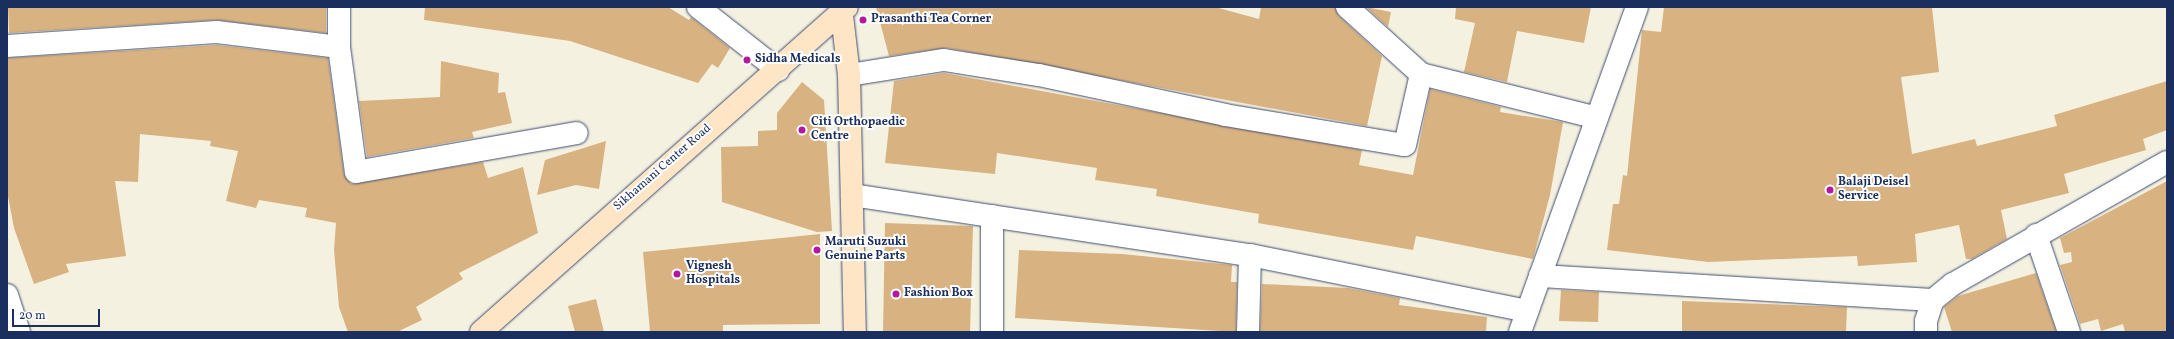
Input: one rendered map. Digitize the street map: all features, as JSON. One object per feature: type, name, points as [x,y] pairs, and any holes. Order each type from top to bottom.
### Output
[{"type":"street","points":[[339,7],[339,47],[356,172],[577,133]]},
{"type":"street","points":[[698,7],[778,70]]},
{"type":"street","points":[[1347,7],[1421,74],[1597,118]]},
{"type":"street","points":[[1520,332],[1637,7]]},
{"type":"street","points":[[843,9],[849,75],[855,332]]},
{"type":"street","name":"Sikhamani Center Road","points":[[481,332],[624,201],[778,70],[843,9]]},
{"type":"street","points":[[7,46],[217,32],[339,47]]},
{"type":"street","points":[[849,75],[944,60],[1040,74],[1225,115],[1405,145],[1421,74]]},
{"type":"street","points":[[1926,332],[1926,321],[1933,300],[1953,284],[2036,235],[2167,162]]},
{"type":"street","points":[[852,195],[1250,255],[1527,311]]},
{"type":"street","points":[[992,216],[992,332]]},
{"type":"street","points":[[2036,235],[2069,332]]},
{"type":"street","points":[[1248,332],[1250,255]]},
{"type":"street","points":[[1540,276],[1933,300]]},
{"type":"street","points":[[7,295],[19,332]]},
{"type":"building","points":[[8,7],[326,7],[326,33],[216,20],[9,33]]},
{"type":"building","points":[[425,7],[668,7],[689,20],[691,17],[730,48],[718,68],[712,64],[698,83],[570,41],[424,20]]},
{"type":"building","points":[[876,7],[1215,7],[1259,19],[1261,7],[1335,7],[1339,16],[1382,56],[1367,126],[946,48],[889,56]]},
{"type":"building","points":[[1366,7],[1391,12],[1388,27]]},
{"type":"building","points":[[1456,7],[1591,7],[1584,43],[1517,31],[1507,82],[1464,72],[1475,23],[1455,19]]},
{"type":"building","points":[[1664,7],[1932,7],[1939,72],[1901,77],[1912,154],[1975,139],[1977,146],[2057,126],[2054,115],[2167,81],[2167,130],[2143,139],[2146,150],[2064,174],[2069,193],[2001,210],[2007,239],[1972,259],[1966,259],[1959,225],[1915,234],[1917,262],[1858,266],[1857,256],[1708,262],[1607,250],[1613,204],[1619,204],[1623,175],[1627,176],[1642,30],[1661,32]]},
{"type":"building","points":[[217,45],[328,58],[344,174],[351,184],[483,162],[488,178],[523,167],[538,233],[459,273],[463,279],[416,307],[422,320],[397,332],[348,332],[339,307],[334,250],[336,223],[305,217],[307,208],[259,200],[256,208],[226,201],[238,151],[210,146],[211,141],[140,134],[138,182],[115,181],[126,256],[66,264],[69,272],[34,284],[14,228],[7,191],[7,58]]},
{"type":"building","points":[[441,61],[499,73],[498,93],[505,92],[512,123],[472,132],[474,138],[367,157],[359,101],[440,97]]},
{"type":"building","points":[[944,73],[1362,150],[1359,165],[1413,175],[1430,89],[1501,107],[1500,112],[1563,122],[1550,195],[1533,259],[1416,236],[1413,250],[1258,223],[1259,214],[1156,196],[1157,189],[1095,180],[1097,168],[997,153],[995,174],[885,163],[894,81]]},
{"type":"building","points":[[802,82],[824,100],[832,231],[817,232],[722,202],[721,147],[758,146],[758,131],[777,130],[777,113]]},
{"type":"building","points":[[606,141],[599,189],[576,185],[537,195],[545,160]]},
{"type":"building","points":[[2167,181],[2167,332],[2125,332],[2123,324],[2101,331],[2098,319],[2080,324],[2060,265],[2072,262],[2071,252],[2064,253],[2060,238]]},
{"type":"building","points":[[885,223],[973,226],[970,332],[883,332]]},
{"type":"building","points":[[820,234],[820,324],[723,325],[723,332],[650,332],[643,252]]},
{"type":"building","points":[[1019,250],[1122,254],[1232,265],[1231,282],[1237,282],[1236,332],[1015,318]]},
{"type":"building","points":[[2036,273],[2056,331],[1952,332],[1944,307],[1958,296]]},
{"type":"building","points":[[1262,284],[1348,288],[1400,298],[1399,305],[1487,317],[1486,332],[1260,332]]},
{"type":"building","points":[[1561,290],[1599,292],[1598,322],[1559,321]]},
{"type":"building","points":[[596,299],[604,332],[575,332],[568,306]]},
{"type":"building","points":[[1682,301],[1847,307],[1846,332],[1682,332]]},
{"type":"place","name":"Prasanthi Tea Corner","points":[[863,20]]},
{"type":"place","name":"Sidha Medicals","points":[[747,60]]},
{"type":"place","name":"Citi Orthopaedic Centre","points":[[802,130]]},
{"type":"place","name":"Balaji Deisel Service","points":[[1830,190]]},
{"type":"place","name":"Maruti Suzuki Genuine Parts","points":[[817,250]]},
{"type":"place","name":"Vignesh Hospitals","points":[[677,274]]},
{"type":"place","name":"Fashion Box","points":[[896,294]]}]
